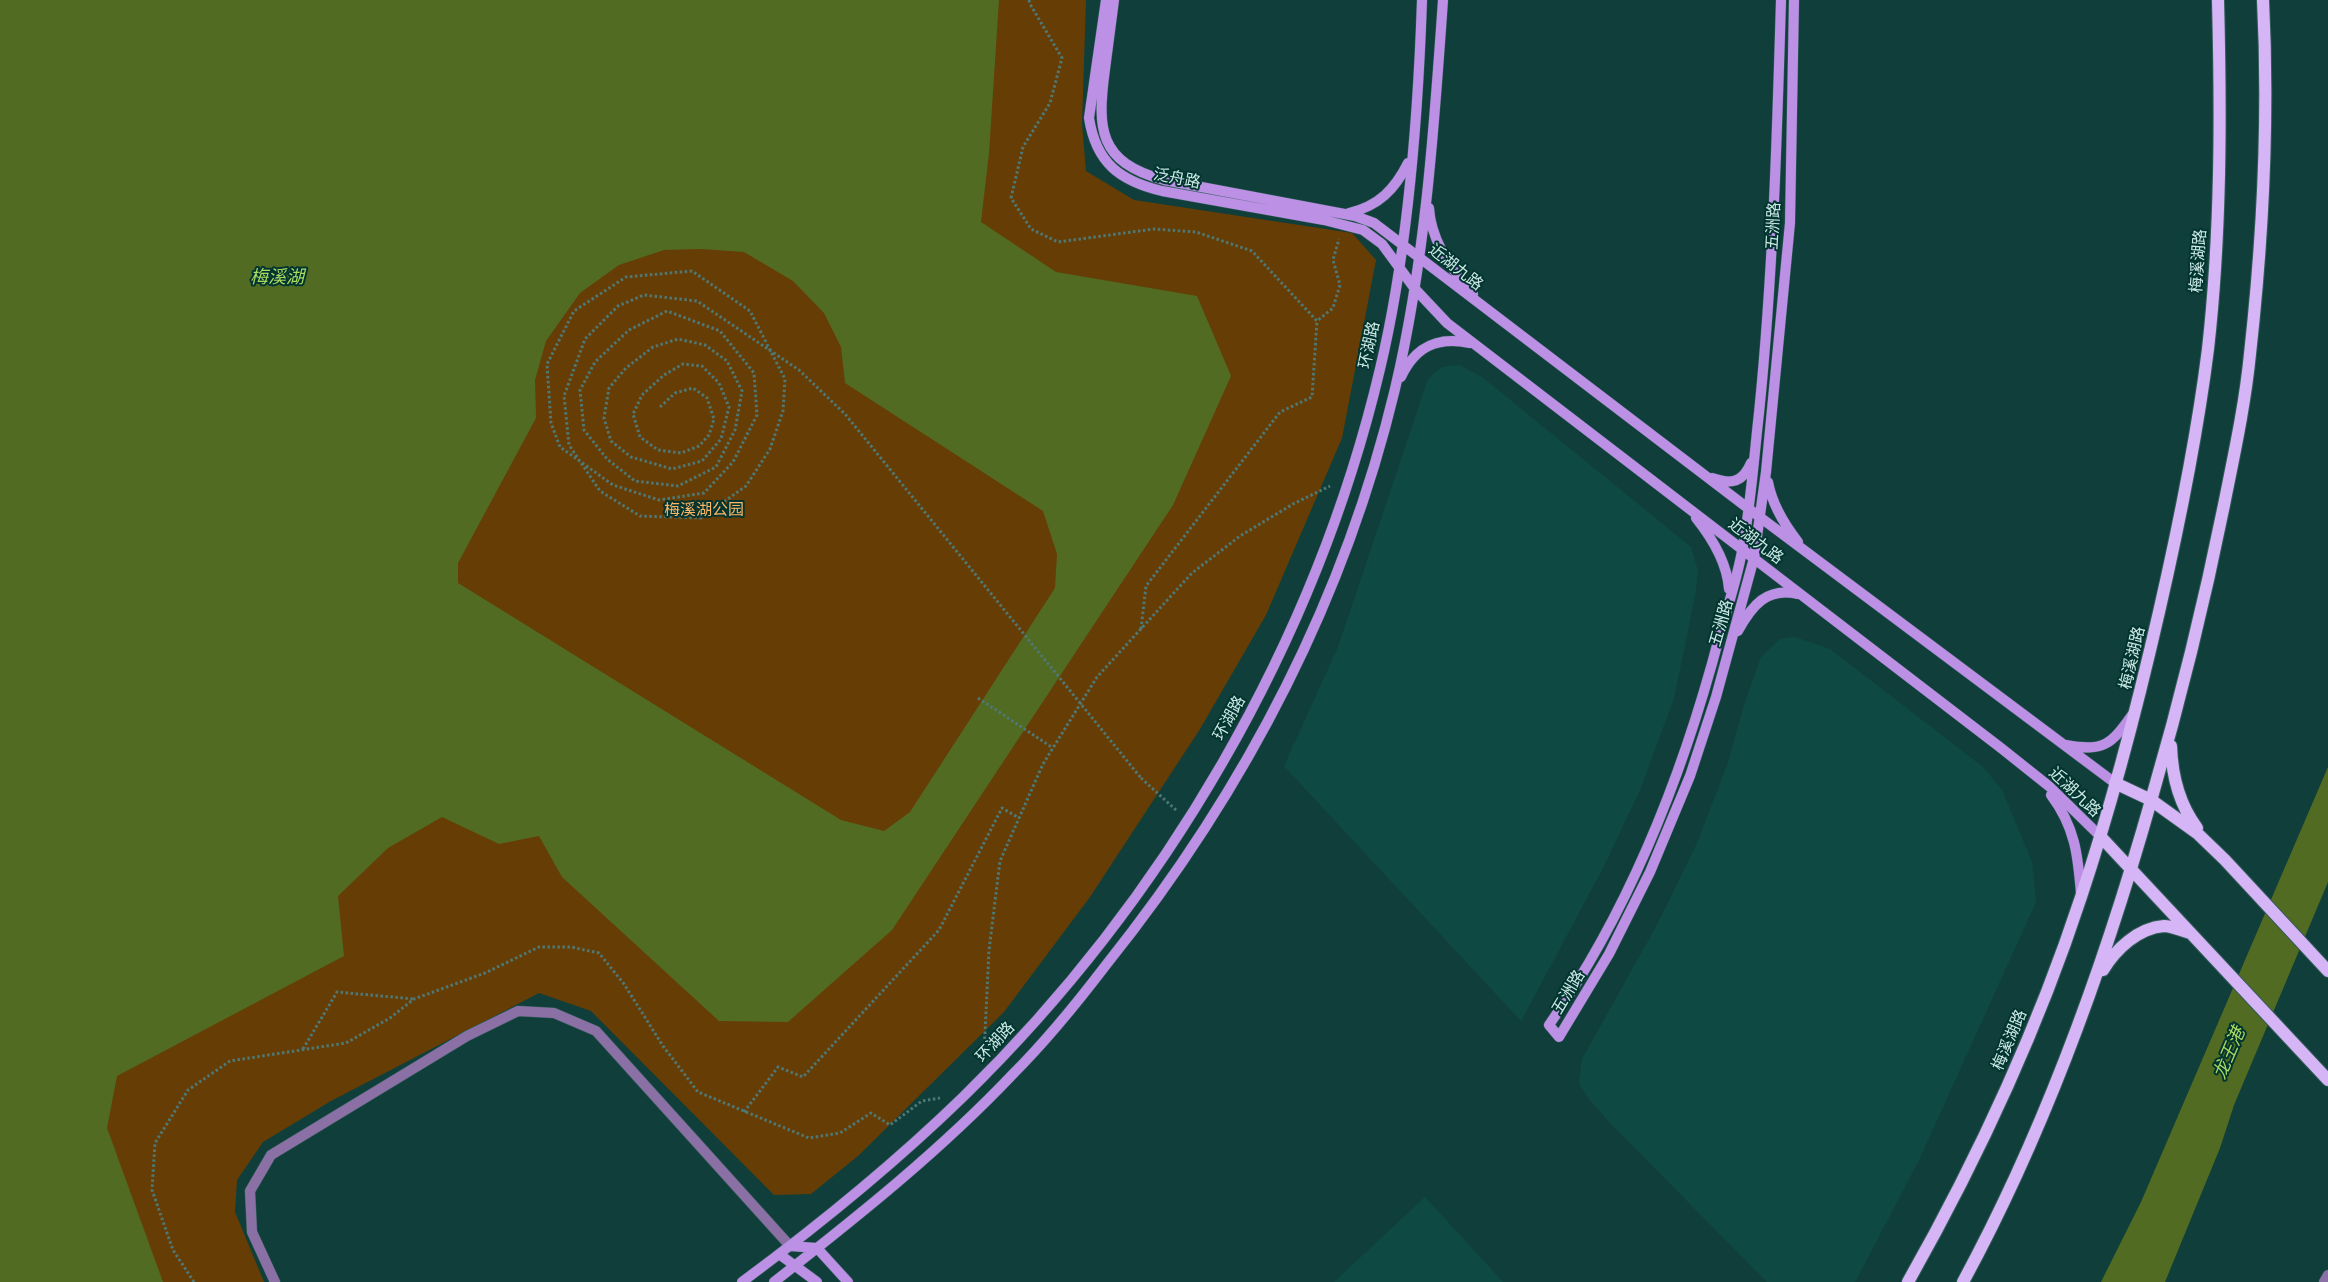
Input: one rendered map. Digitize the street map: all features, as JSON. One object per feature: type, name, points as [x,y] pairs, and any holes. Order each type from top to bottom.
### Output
[{"type":"main road","name":"泛舟路","points":[[1106,0],[1089,118],[1092,134],[1102,156],[1110,165],[1136,184],[1150,188],[1324,220],[1363,230],[1382,244],[1399,265]]},
{"type":"main road","name":"泛舟路","points":[[1114,0],[1101,104],[1101,123],[1107,142],[1119,158],[1144,175],[1164,180],[1345,214],[1374,223],[1402,243]]},
{"type":"main road","name":"环湖路","points":[[742,1282],[843,1203],[964,1096],[1050,1004],[1135,897],[1187,821],[1259,696],[1309,588],[1350,476],[1378,375],[1396,290],[1402,243],[1420,59],[1422,0]]},
{"type":"main road","points":[[774,1282],[908,1174],[961,1126],[1014,1074],[1066,1017],[1151,909],[1186,860],[1239,774],[1277,705],[1327,595],[1368,487],[1395,389],[1415,289],[1428,188],[1443,0]]},
{"type":"main road","name":"五洲路","points":[[1781,0],[1774,224],[1755,455],[1742,550],[1705,693],[1679,770],[1646,852],[1605,936],[1579,982],[1549,1025],[1559,1037],[1608,954],[1650,872],[1690,776],[1731,643],[1754,558],[1766,472],[1790,223],[1794,0]]},
{"type":"main road","name":"梅溪湖路","points":[[1908,1282],[1979,1150],[2038,1015],[2081,898],[2136,708],[2172,553],[2192,454],[2208,347],[2218,213],[2220,80],[2218,0]]},
{"type":"main road","points":[[1962,1282],[1997,1217],[2057,1080],[2093,987],[2132,870],[2170,735],[2206,595],[2235,450],[2250,355],[2262,189],[2264,0]]},
{"type":"main road","points":[[1345,214],[1373,205],[1386,196],[1398,182],[1411,158]]},
{"type":"main road","points":[[1428,188],[1430,215],[1436,239],[1461,279],[1491,313]]},
{"type":"main road","points":[[1363,230],[1383,253],[1391,269],[1396,290]]},
{"type":"main road","name":"近湖九路","points":[[1402,243],[1704,476],[2115,783]]},
{"type":"main road","name":"近湖九路","points":[[1399,265],[1415,289],[1447,323],[2037,776],[2100,836]]},
{"type":"main road","points":[[1395,389],[1407,365],[1421,351],[1436,341],[1452,339],[1474,344]]},
{"type":"main road","points":[[1704,476],[1731,483],[1740,480],[1747,472],[1755,455]]},
{"type":"main road","points":[[1766,472],[1770,493],[1778,512],[1787,527],[1810,556]]},
{"type":"main road","points":[[1687,507],[1721,555],[1728,577],[1730,598]]},
{"type":"main road","points":[[1731,643],[1757,604],[1769,594],[1784,591],[1802,595]]},
{"type":"main road","points":[[2062,744],[2086,749],[2106,745],[2120,733],[2136,708]]},
{"type":"main road","points":[[2170,735],[2171,765],[2177,790],[2189,818],[2207,842]]},
{"type":"main road","points":[[2037,776],[2058,804],[2073,834],[2079,860],[2081,898]]},
{"type":"main road","points":[[2115,783],[2152,800],[2171,812],[2207,842],[2328,970]]},
{"type":"main road","points":[[2100,836],[2328,1080]]},
{"type":"main road","points":[[2093,987],[2110,959],[2126,943],[2146,930],[2165,926],[2190,933]]},
{"type":"main road","points":[[790,1246],[816,1248],[848,1282]]},
{"type":"main road","points":[[778,1254],[817,1282]]},
{"type":"street","points":[[275,1282],[252,1232],[250,1191],[270,1155],[467,1036],[518,1011],[554,1013],[596,1031],[790,1246]]},
{"type":"street","points":[[2324,1282],[2328,1275]]},
{"type":"path","points":[[660,407],[675,393],[693,388],[707,398],[714,419],[709,435],[699,446],[681,453],[658,450],[640,437],[633,414],[642,395],[664,375],[683,364],[702,366],[719,383],[729,407],[721,439],[702,461],[672,470],[631,457],[611,441],[604,418],[609,388],[626,368],[653,347],[678,339],[705,345],[726,361],[742,391],[736,430],[716,467],[678,486],[635,481],[607,459],[584,430],[580,390],[595,362],[629,330],[667,311],[720,331],[754,373],[757,415],[733,462],[704,493],[659,500],[613,485],[560,448],[550,423],[547,364],[574,311],[626,277],[692,272],[750,311],[785,379],[783,410],[770,450],[746,486],[701,518],[640,516],[600,490],[569,445],[564,396],[585,339],[618,306],[644,295],[697,302],[799,370],[845,414],[1141,778],[1187,821]]},
{"type":"path","points":[[1142,629],[1146,586],[1280,412],[1312,397],[1317,321]]},
{"type":"path","points":[[983,1077],[989,950],[1000,861],[1043,764],[1097,677],[1192,574],[1240,536],[1293,504],[1350,476]]},
{"type":"path","points":[[978,698],[1053,748]]},
{"type":"path","points":[[744,1112],[778,1066],[803,1077],[940,930],[1002,808],[1019,818]]},
{"type":"path","points":[[194,1282],[173,1250],[152,1190],[154,1143],[188,1090],[230,1061],[346,1042],[390,1018],[414,999],[485,973],[540,947],[571,947],[599,953],[624,984],[663,1046],[698,1092],[809,1138],[840,1133],[871,1113],[890,1125],[922,1100],[964,1096]]},
{"type":"path","points":[[302,1050],[337,992],[414,999]]},
{"type":"shaded area","points":[[1459,365],[1482,377],[1691,547],[1698,571],[1695,596],[1674,698],[1640,790],[1603,868],[1521,1021],[1284,766],[1338,647],[1428,379],[1442,367]]},
{"type":"shaded area","points":[[1795,637],[1830,649],[1983,767],[2002,790],[2032,862],[2036,902],[1919,1160],[1855,1282],[1767,1282],[1611,1124],[1588,1098],[1579,1083],[1582,1059],[1657,925],[1697,843],[1728,763],[1744,705],[1761,657],[1780,639]]},
{"type":"shaded area","points":[[1425,1197],[1503,1282],[1334,1282]]},
{"type":"green space","name":"梅溪湖","points":[[0,0],[1086,0],[1082,124],[1086,171],[1134,200],[1352,233],[1376,260],[1342,438],[1266,615],[1200,729],[1090,897],[1004,1012],[858,1156],[811,1194],[774,1195],[591,1011],[539,993],[331,1101],[263,1142],[237,1180],[235,1212],[264,1282],[0,1282]]},
{"type":"water","name":"梅溪湖","points":[[0,0],[999,0],[989,153],[981,222],[1056,272],[1197,296],[1231,376],[1173,505],[892,930],[788,1022],[719,1021],[562,877],[539,836],[499,844],[442,817],[388,848],[338,896],[344,956],[117,1076],[107,1128],[163,1282],[0,1282]],"holes":[[[701,249],[744,252],[793,281],[824,313],[841,347],[845,383],[1043,511],[1057,554],[1055,588],[910,812],[884,831],[841,820],[458,583],[458,563],[536,418],[535,380],[546,341],[580,293],[619,265],[664,250]]]},
{"type":"water","name":"龙王港","points":[[2328,767],[2328,882],[2234,1105],[2220,1148],[2165,1282],[2101,1282],[2141,1202]]},
{"type":"park label","name":"梅溪湖公园","points":[[704,510]]}]
